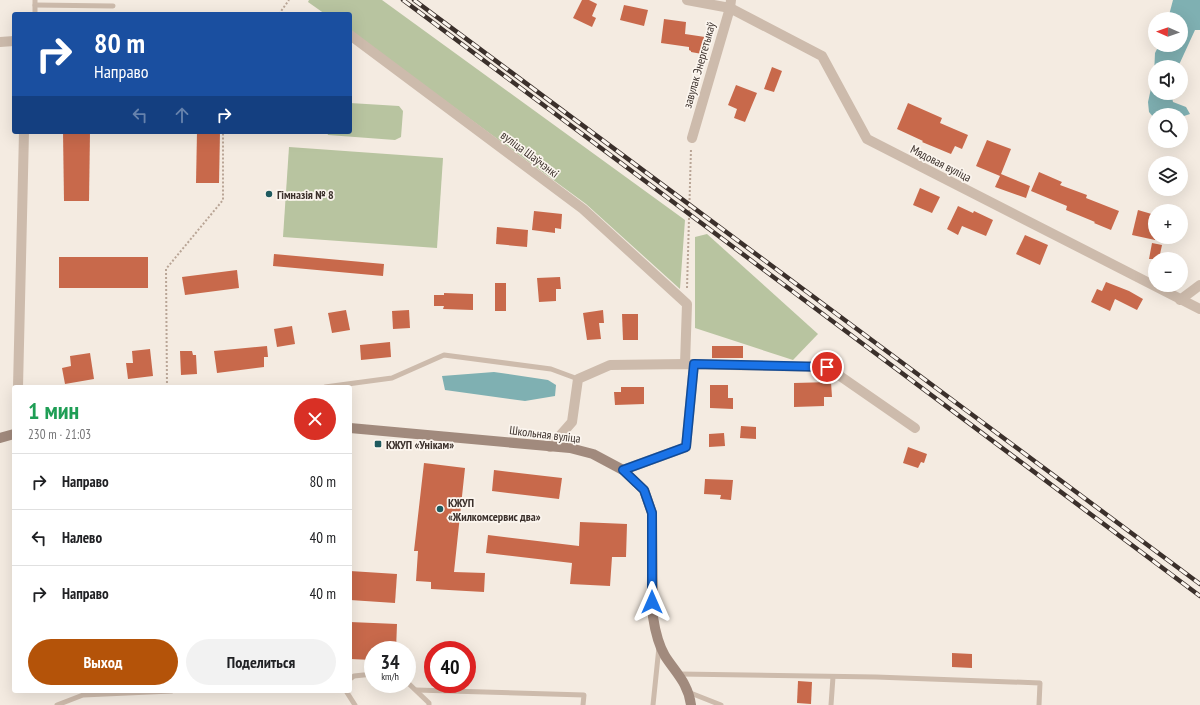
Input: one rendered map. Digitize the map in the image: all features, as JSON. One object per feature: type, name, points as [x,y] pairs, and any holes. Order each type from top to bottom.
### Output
[{"type":"street","name":"Мядовая вуліца","points":[[687,0],[730,4],[822,56],[867,139],[1200,309]]},
{"type":"street","name":"завулак Энергетыкаў","points":[[692,138],[730,4]]},
{"type":"street","name":"вуліца Шаўчэнкі","points":[[352,36],[583,209],[687,304]]},
{"type":"street","points":[[0,42],[12,41]]},
{"type":"street","points":[[18,385],[24,134]]},
{"type":"street","points":[[1180,300],[1200,285]]},
{"type":"street","points":[[623,470],[686,447],[689,364],[687,304]]},
{"type":"street","points":[[550,447],[572,422],[578,379],[610,365],[689,364],[827,367],[915,428]]},
{"type":"street","name":"Школьная вуліца","points":[[352,428],[570,448],[593,454],[623,470],[644,490],[652,513],[653,617],[655,631],[665,655],[679,674],[688,692],[691,705]]},
{"type":"street","points":[[0,438],[12,435]]},
{"type":"lane","points":[[35,3],[113,6]]},
{"type":"lane","points":[[340,385],[392,378],[444,355],[551,369],[578,379]]},
{"type":"lane","points":[[654,705],[659,642]]},
{"type":"lane","points":[[679,674],[876,677],[1040,683],[1039,705]]},
{"type":"lane","points":[[352,678],[364,675]]},
{"type":"lane","points":[[831,705],[833,677]]},
{"type":"lane","points":[[416,690],[429,703],[429,705]]},
{"type":"lane","points":[[416,690],[584,695],[583,705]]},
{"type":"lane","points":[[688,692],[721,705]]},
{"type":"lane","points":[[57,705],[82,695],[127,693]]},
{"type":"lane","points":[[347,693],[355,705]]},
{"type":"path","points":[[280,12],[289,0]]},
{"type":"path","points":[[167,385],[166,269],[223,200],[224,134]]},
{"type":"path","points":[[687,304],[692,138]]},
{"type":"green space","points":[[309,0],[382,0],[685,220],[680,289],[586,204],[352,32],[352,12],[322,12],[308,2]]},
{"type":"green space","points":[[352,103],[399,106],[403,111],[401,137],[395,140],[328,135],[352,134]]},
{"type":"green space","points":[[289,147],[443,158],[437,248],[283,237]]},
{"type":"green space","points":[[707,234],[818,334],[793,360],[695,328],[695,237]]},
{"type":"water","points":[[1173,0],[1200,0],[1200,30],[1195,30],[1188,45],[1188,12],[1170,12]]},
{"type":"water","points":[[1185,52],[1181,60],[1155,60],[1155,53]]},
{"type":"water","points":[[1148,100],[1173,100],[1173,102],[1187,108],[1149,108]]},
{"type":"water","points":[[494,372],[548,380],[556,385],[555,396],[525,401],[445,390],[442,376]]},
{"type":"building","points":[[582,0],[589,0],[597,4],[592,16],[596,18],[592,27],[573,18]]},
{"type":"building","points":[[624,5],[648,10],[644,26],[620,20]]},
{"type":"building","points":[[664,19],[686,22],[685,34],[705,37],[702,54],[691,52],[689,47],[661,43]]},
{"type":"building","points":[[772,67],[782,71],[774,92],[764,89]]},
{"type":"building","points":[[736,85],[757,93],[745,122],[734,118],[737,109],[728,105]]},
{"type":"building","points":[[908,103],[942,118],[940,123],[968,135],[962,149],[955,146],[951,154],[922,142],[923,141],[897,129]]},
{"type":"building","points":[[63,134],[90,134],[89,201],[64,201]]},
{"type":"building","points":[[197,134],[220,134],[219,183],[196,183]]},
{"type":"building","points":[[987,140],[1011,149],[1001,174],[1030,186],[1026,198],[995,187],[1000,176],[976,166]]},
{"type":"building","points":[[1039,172],[1062,182],[1060,185],[1087,195],[1086,198],[1119,211],[1111,230],[1066,210],[1067,206],[1031,191]]},
{"type":"building","points":[[920,188],[940,197],[932,213],[913,205]]},
{"type":"building","points":[[958,206],[973,213],[974,211],[993,220],[986,236],[962,226],[958,235],[947,229]]},
{"type":"building","points":[[1138,210],[1148,213],[1148,238],[1132,235]]},
{"type":"building","points":[[534,211],[562,214],[561,229],[555,228],[555,233],[532,230]]},
{"type":"building","points":[[497,227],[528,230],[527,247],[496,244]]},
{"type":"building","points":[[1025,235],[1048,245],[1040,265],[1016,254]]},
{"type":"building","points":[[1152,244],[1162,245],[1160,252],[1150,252]]},
{"type":"building","points":[[274,254],[384,264],[383,276],[273,266]]},
{"type":"building","points":[[59,257],[148,257],[148,288],[59,288]]},
{"type":"building","points":[[237,270],[239,288],[185,295],[182,277]]},
{"type":"building","points":[[560,277],[561,289],[556,289],[556,301],[539,302],[537,278]]},
{"type":"building","points":[[1106,282],[1129,291],[1143,299],[1137,310],[1115,299],[1110,311],[1091,302],[1097,289],[1102,291]]},
{"type":"building","points":[[495,283],[506,283],[506,311],[495,311]]},
{"type":"building","points":[[444,293],[473,294],[473,310],[443,309],[444,306],[434,306],[434,295],[444,295]]},
{"type":"building","points":[[346,310],[350,330],[332,333],[328,313]]},
{"type":"building","points":[[409,310],[410,328],[393,329],[392,311]]},
{"type":"building","points":[[603,310],[604,323],[599,323],[601,339],[587,340],[583,313]]},
{"type":"building","points":[[622,314],[638,314],[638,340],[623,340]]},
{"type":"building","points":[[292,326],[295,344],[277,347],[274,329]]},
{"type":"building","points":[[390,342],[391,357],[361,360],[360,345]]},
{"type":"building","points":[[267,346],[268,357],[264,357],[264,367],[217,373],[214,351]]},
{"type":"building","points":[[712,346],[743,346],[743,358],[712,358]]},
{"type":"building","points":[[150,349],[153,376],[128,379],[126,363],[133,363],[132,351]]},
{"type":"building","points":[[180,351],[192,351],[193,355],[196,355],[197,374],[181,375]]},
{"type":"building","points":[[90,353],[94,379],[65,384],[62,368],[71,366],[70,356]]},
{"type":"building","points":[[831,382],[832,397],[824,397],[824,406],[794,407],[794,383]]},
{"type":"building","points":[[710,385],[728,385],[728,398],[733,398],[733,409],[710,408]]},
{"type":"building","points":[[621,387],[644,387],[644,404],[615,405],[614,392],[621,392]]},
{"type":"building","points":[[741,426],[756,427],[756,439],[740,438]]},
{"type":"building","points":[[724,433],[725,446],[709,447],[709,434]]},
{"type":"building","points":[[908,447],[927,454],[924,463],[921,462],[918,468],[903,463]]},
{"type":"building","name":"КЖУП «Жилкомсервис два»","points":[[424,463],[465,468],[454,572],[485,573],[484,592],[431,589],[431,582],[416,581],[418,551],[414,551]]},
{"type":"building","points":[[494,470],[562,478],[559,499],[492,491]]},
{"type":"building","points":[[705,479],[733,480],[731,500],[720,499],[721,495],[704,494]]},
{"type":"building","points":[[580,522],[627,524],[626,557],[612,557],[610,586],[570,584],[572,563],[486,553],[488,535],[579,546]]},
{"type":"building","points":[[352,571],[397,574],[395,603],[352,600]]},
{"type":"building","points":[[352,622],[397,624],[396,641],[364,641],[364,660],[352,659]]},
{"type":"building","points":[[952,653],[972,654],[972,668],[952,667]]},
{"type":"building","points":[[798,681],[812,682],[811,704],[797,703]]},
{"type":"railway","points":[[403,0],[1200,596]]},
{"type":"railway","points":[[414,0],[1200,584]]},
{"type":"place","name":"Гімназія № 8","points":[[269,194]]},
{"type":"place","name":"КЖУП «Унікам»","points":[[378,444]]},
{"type":"place","name":"КЖУП «Жилкомсервис два»","points":[[440,509]]},
{"type":"route","points":[[652,602],[652,513],[644,490],[623,470],[686,447],[694,364],[827,367]]}]
